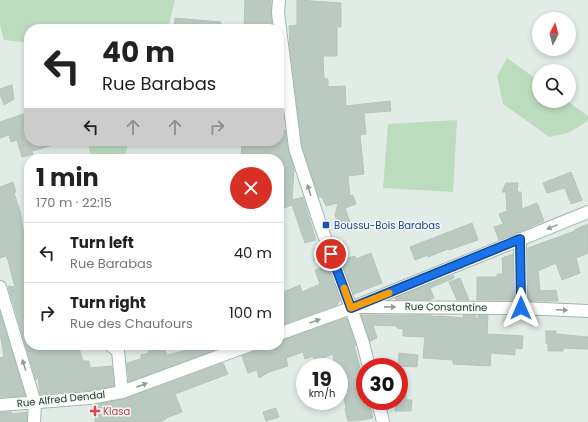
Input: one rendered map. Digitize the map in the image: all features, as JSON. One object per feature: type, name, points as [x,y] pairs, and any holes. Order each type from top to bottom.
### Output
[{"type":"street","points":[[279,0],[278,12],[280,24]]},
{"type":"street","points":[[284,57],[296,148],[321,227],[351,308],[366,358]]},
{"type":"street","points":[[284,332],[351,308],[588,212]]},
{"type":"street","points":[[520,239],[521,308]]},
{"type":"street","points":[[0,287],[35,403],[34,422]]},
{"type":"street","name":"Rue Constantine","points":[[351,308],[364,306],[521,308],[588,311]]},
{"type":"street","points":[[117,350],[122,392]]},
{"type":"street","name":"Rue Alfred Dendal","points":[[0,405],[90,398],[122,392],[236,350]]},
{"type":"street","points":[[380,410],[383,422]]},
{"type":"green space","points":[[0,0],[175,0],[169,24],[24,24],[24,42],[4,40],[0,25]]},
{"type":"green space","points":[[507,58],[532,76],[532,108],[576,107],[588,116],[588,121],[568,133],[549,137],[503,104],[497,76]]},
{"type":"green space","points":[[457,120],[453,192],[383,188],[388,124]]},
{"type":"green space","points":[[89,146],[127,146],[126,154],[90,154]]},
{"type":"building","points":[[245,0],[271,0],[272,24],[244,24]]},
{"type":"building","points":[[297,0],[341,3],[341,27],[337,27],[337,56],[323,56],[324,79],[328,79],[328,87],[345,86],[346,106],[390,101],[391,111],[364,113],[366,134],[360,135],[364,174],[348,176],[350,196],[353,195],[356,204],[345,208],[350,222],[338,226],[335,215],[338,203],[326,206],[322,197],[319,197],[302,146],[290,47],[289,26],[297,25]]},
{"type":"building","points":[[175,18],[221,22],[221,24],[174,24]]},
{"type":"building","points":[[12,85],[14,99],[4,105],[0,94],[0,89]]},
{"type":"building","points":[[24,114],[24,146],[50,146],[32,151],[33,154],[24,154],[24,156],[22,157],[17,140],[11,142],[9,135],[0,138],[0,122]]},
{"type":"building","points":[[285,130],[288,149],[294,168],[292,200],[303,197],[316,240],[305,243],[292,205],[284,208],[284,154],[241,154],[242,146],[284,146]]},
{"type":"building","points":[[571,172],[582,200],[571,204],[565,188],[547,193],[543,183]]},
{"type":"building","points":[[13,182],[16,192],[14,193],[20,211],[24,233],[24,340],[8,286],[15,287],[8,260],[6,256],[0,258],[0,187]]},
{"type":"building","points":[[506,183],[518,183],[517,192],[521,192],[522,209],[537,203],[544,221],[499,240],[494,227],[503,224],[499,214],[507,211],[506,192],[502,192]]},
{"type":"building","points":[[472,223],[478,240],[415,260],[410,247]]},
{"type":"building","points":[[588,224],[588,253],[576,258],[580,273],[562,280],[556,263],[538,271],[540,291],[556,290],[558,301],[528,301],[528,248],[575,231],[574,230]]},
{"type":"building","points":[[371,253],[382,283],[354,294],[341,260],[355,256],[356,259]]},
{"type":"building","points":[[513,254],[513,300],[477,300],[477,277],[497,277],[497,274],[503,274],[502,258]]},
{"type":"building","points":[[327,266],[340,300],[337,305],[284,324],[284,292],[300,285],[302,292],[320,284],[315,270]]},
{"type":"building","points":[[453,275],[454,278],[430,288],[434,298],[427,300],[396,300],[395,298]]},
{"type":"building","points":[[460,278],[469,300],[457,300],[449,282]]},
{"type":"building","points":[[0,313],[25,395],[24,396],[0,397],[0,358],[4,357],[0,333]]},
{"type":"building","points":[[361,315],[432,315],[432,317],[440,316],[464,318],[463,315],[475,315],[478,322],[478,315],[488,315],[487,334],[523,336],[522,349],[515,348],[515,355],[491,353],[490,366],[453,364],[453,360],[423,358],[425,337],[403,336],[403,329],[397,328],[397,326],[373,325],[377,338],[370,341]]},
{"type":"building","points":[[345,318],[347,319],[356,345],[354,345],[357,358],[356,358],[356,410],[371,410],[373,418],[348,421],[345,410],[348,410],[348,358],[333,358],[333,354],[323,358],[314,358],[313,356],[305,358],[303,352],[286,358],[288,366],[269,372],[259,378],[257,370],[248,373],[242,356],[255,350],[284,350],[284,339]]},
{"type":"building","points":[[546,331],[556,331],[556,334],[588,337],[588,349],[563,348],[563,351],[548,351]]},
{"type":"building","points":[[27,350],[80,350],[83,361],[89,361],[90,368],[112,366],[114,386],[94,390],[40,394],[38,377],[36,380]]},
{"type":"building","points":[[148,350],[165,350],[167,355],[187,350],[215,350],[129,382],[127,363],[141,359],[141,355],[149,353]]},
{"type":"building","points":[[399,353],[418,355],[417,367],[408,367],[408,358],[399,358]]},
{"type":"building","points":[[223,363],[228,374],[175,394],[182,412],[159,422],[95,422],[94,405],[124,399]]},
{"type":"building","points":[[408,400],[412,400],[411,411],[395,411],[408,410]]},
{"type":"building","points":[[276,408],[279,417],[266,421],[263,412]]},
{"type":"building","points":[[0,412],[12,412],[11,414],[27,412],[27,422],[0,422]]},
{"type":"slow traffic","points":[[344,288],[351,308],[389,293]]},
{"type":"place","name":"Boussu-Bois Barabas","points":[[326,225]]},
{"type":"place","name":"Klasa","points":[[95,411]]},
{"type":"route","points":[[331,254],[351,308],[520,239],[521,308]]}]
